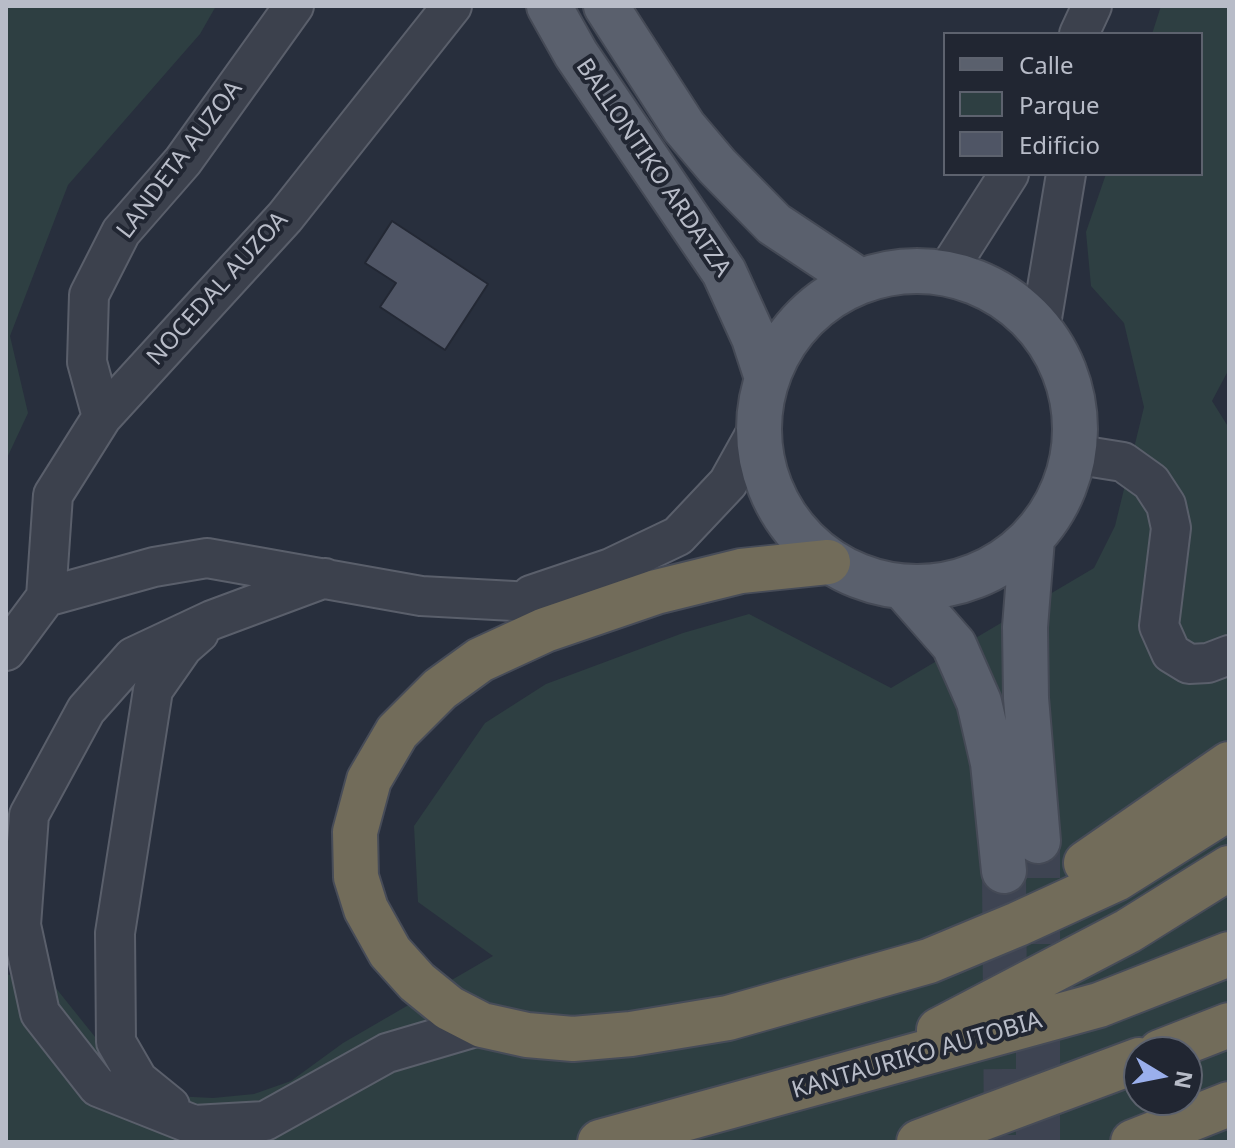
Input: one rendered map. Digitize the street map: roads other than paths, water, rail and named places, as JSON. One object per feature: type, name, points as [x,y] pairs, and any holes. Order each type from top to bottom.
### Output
[{"type":"highway","points":[[828,562],[741,571],[613,606],[545,630],[480,660],[440,689],[397,732],[369,780],[355,832],[356,877],[366,909],[390,952],[417,982],[449,1008],[482,1025],[527,1035],[573,1039],[631,1034],[728,1018],[825,993],[929,961],[1018,924],[1116,879],[1229,808]]},
{"type":"highway","points":[[825,993],[1012,906],[1107,852],[1229,764]]},
{"type":"highway","points":[[859,1073],[1128,931],[1229,868]]},
{"type":"highway","name":"KANTAURIKO AUTOBIA","points":[[600,1142],[1099,1005],[1229,954]]},
{"type":"highway","points":[[1201,1036],[1229,1025]]},
{"type":"highway","points":[[919,1142],[1123,1066]]},
{"type":"highway","points":[[1133,1142],[1229,1104]]},
{"type":"main road","name":"BALLONTIKO ARDATZA","points":[[549,6],[576,54],[724,272],[754,338],[767,378]]},
{"type":"main road","name":"BALLONTIKO ARDATZA","points":[[606,6],[684,127],[717,166],[774,224],[860,281]]},
{"type":"main road","points":[[903,271],[946,273],[982,285],[1014,304],[1040,330],[1058,358],[1070,388],[1075,421],[1073,454],[1059,499],[1032,539],[995,568],[951,585],[904,588],[865,580],[828,562],[790,526],[766,480],[758,429],[767,378],[788,337],[821,303],[860,281],[903,271]]},
{"type":"main road","points":[[1032,539],[1025,627],[1026,684],[1038,841]]},
{"type":"main road","points":[[904,588],[954,645],[979,702],[993,763],[1004,871]]},
{"type":"street","name":"LANDETA AUZOA","points":[[102,417],[87,362],[89,295],[121,232],[183,161],[294,6]]},
{"type":"street","name":"NOCEDAL AUZOA","points":[[46,597],[53,495],[102,417],[285,217],[452,6]]},
{"type":"street","points":[[1080,32],[1092,6]]},
{"type":"street","points":[[1101,32],[1108,6]]},
{"type":"street","points":[[946,273],[1008,176]]},
{"type":"street","points":[[1040,330],[1066,176]]},
{"type":"street","points":[[510,602],[611,568],[678,536],[728,483],[758,429]]},
{"type":"street","points":[[1073,454],[1123,462],[1151,482],[1166,505],[1171,528],[1159,626],[1171,653],[1189,664],[1208,663],[1229,655]]},
{"type":"street","points":[[6,651],[46,597],[154,567],[207,558],[421,596],[613,606]]},
{"type":"street","points":[[325,578],[212,620],[133,657],[86,710],[29,815],[21,925],[40,1013],[98,1087],[194,1125],[265,1121],[387,1053],[482,1025]]},
{"type":"street","points":[[194,1125],[138,1080],[116,1042],[115,933],[153,690],[183,647],[212,620]]},
{"type":"tunnel","points":[[1038,841],[1038,1142]]},
{"type":"tunnel","points":[[1004,871],[1006,1142]]}]
